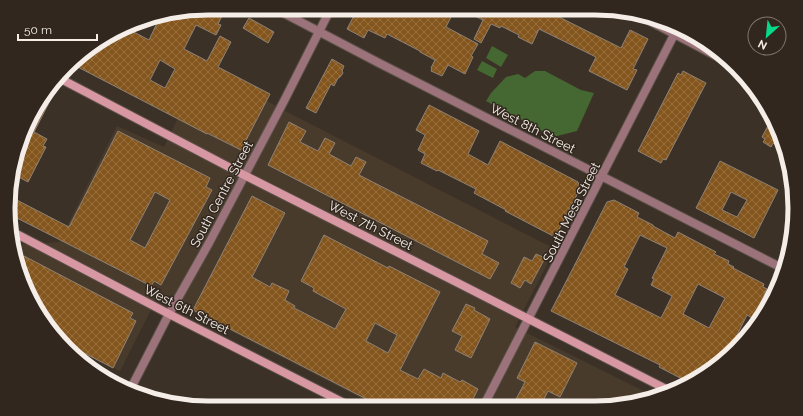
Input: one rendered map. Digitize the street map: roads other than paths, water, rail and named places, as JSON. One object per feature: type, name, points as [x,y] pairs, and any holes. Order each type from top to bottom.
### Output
[{"type":"main road","name":"West 7th Street","points":[[64,80],[244,175],[664,388]]},
{"type":"main road","name":"West 6th Street","points":[[17,234],[169,314],[340,401]]},
{"type":"street","name":"West 8th Street","points":[[288,15],[779,266]]},
{"type":"street","name":"South Centre Street","points":[[132,385],[169,314],[284,101],[327,15]]},
{"type":"street","name":"South Mesa Street","points":[[486,401],[676,33]]}]
